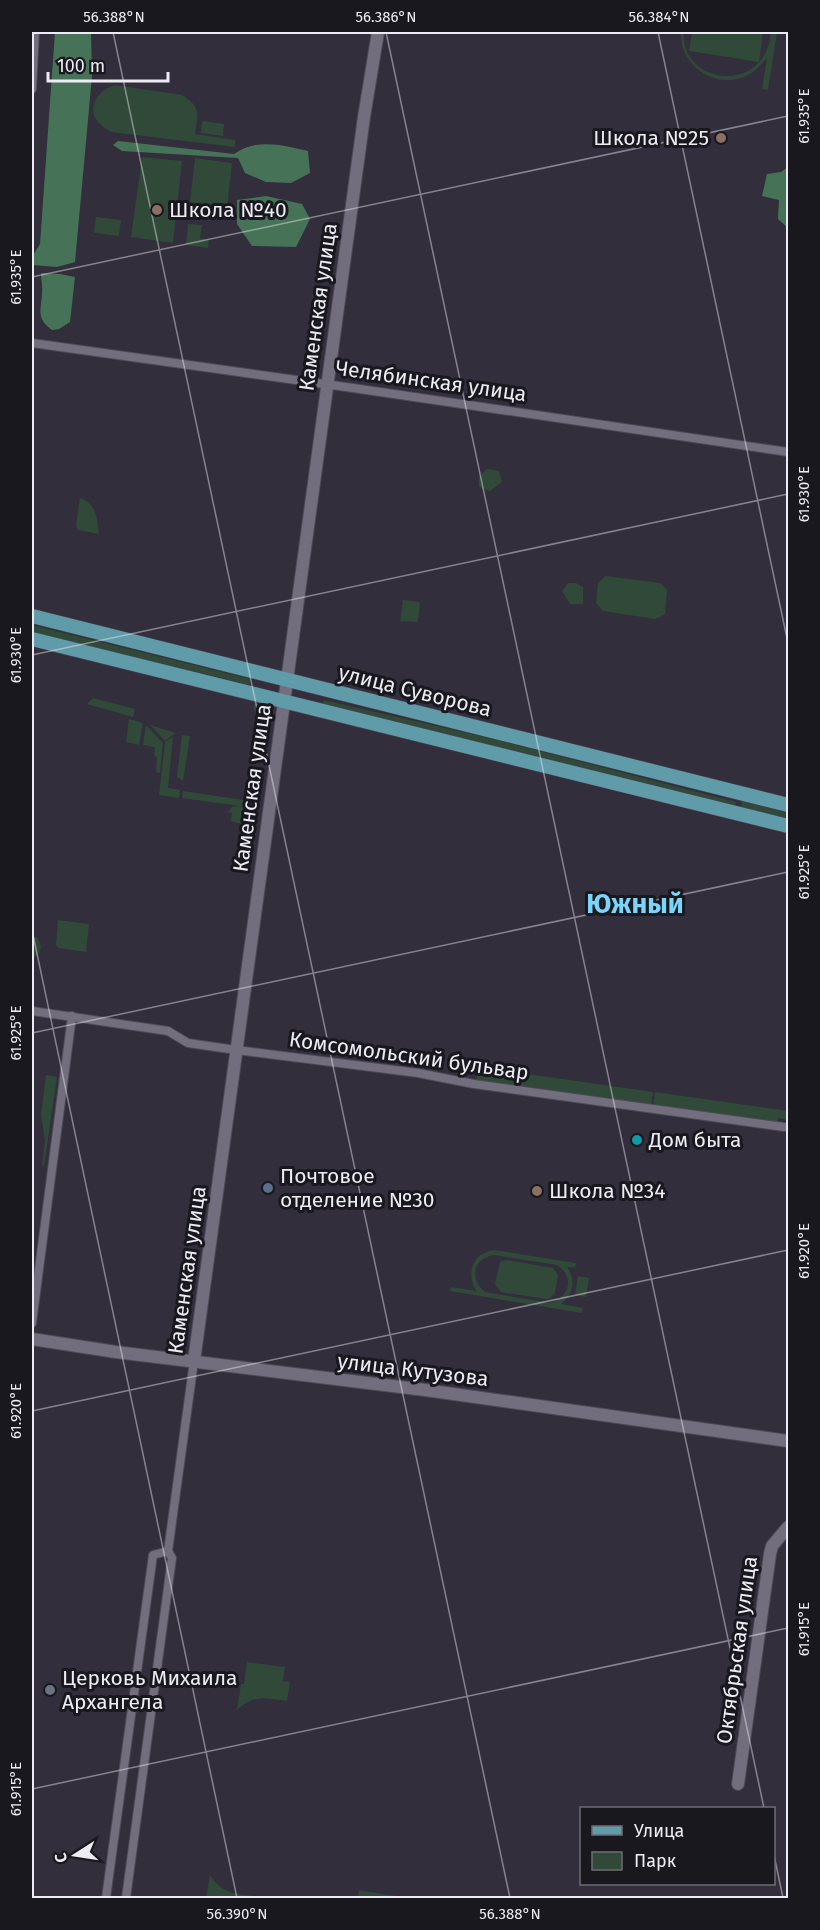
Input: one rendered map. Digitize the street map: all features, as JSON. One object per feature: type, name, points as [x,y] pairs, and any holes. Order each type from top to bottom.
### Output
[{"type":"main road","name":"улица Суворова","points":[[32,616],[789,805]]},
{"type":"main road","name":"улица Суворова","points":[[32,639],[789,826]]},
{"type":"street","points":[[32,88],[35,32]]},
{"type":"street","name":"Каменская улица","points":[[126,1899],[172,1558],[168,1551],[363,117],[378,32]]},
{"type":"street","name":"Челябинская улица","points":[[32,344],[327,384],[789,452]]},
{"type":"street","name":"Комсомольский бульвар","points":[[32,1011],[168,1031],[188,1043],[418,1073],[474,1084],[784,1127]]},
{"type":"street","points":[[32,1323],[72,1016]]},
{"type":"street","name":"улица Кутузова","points":[[32,1339],[116,1352],[425,1390],[789,1441]]},
{"type":"street","name":"Октябрьская улица","points":[[738,1784],[770,1554],[772,1546],[789,1527]]},
{"type":"street","points":[[106,1899],[153,1556],[168,1551]]},
{"type":"green space","points":[[55,32],[91,32],[92,76],[75,262],[57,267],[32,265],[32,257],[40,244]]},
{"type":"green space","points":[[681,32],[684,32],[685,47],[692,60],[702,69],[729,76],[743,73],[755,66],[765,54],[771,32],[777,32],[768,90],[762,89],[767,58],[746,76],[722,80],[711,77],[701,72],[686,55]]},
{"type":"green space","points":[[692,32],[763,32],[759,62],[689,51]]},
{"type":"green space","points":[[115,85],[182,95],[192,103],[197,112],[195,134],[235,140],[235,147],[111,132],[97,121],[93,108],[100,94]]},
{"type":"green space","points":[[202,121],[224,124],[223,136],[201,133]]},
{"type":"green space","points":[[118,141],[234,154],[260,144],[289,147],[308,151],[310,173],[291,183],[266,182],[245,173],[238,158],[122,151],[113,145]]},
{"type":"green space","points":[[142,157],[182,161],[173,243],[131,237]]},
{"type":"green space","points":[[195,158],[232,163],[227,208],[190,202]]},
{"type":"green space","points":[[788,167],[788,228],[778,219],[779,200],[762,196],[767,174],[781,172]]},
{"type":"green space","points":[[266,196],[302,204],[310,219],[296,247],[252,246],[237,224],[237,200]]},
{"type":"green space","points":[[96,217],[121,220],[119,236],[94,233]]},
{"type":"green space","points":[[188,224],[202,225],[200,238],[209,240],[208,248],[186,245]]},
{"type":"green space","points":[[41,273],[75,277],[70,322],[59,329],[52,330],[42,318]]},
{"type":"green space","points":[[487,469],[499,471],[502,482],[490,491],[479,487],[479,477]]},
{"type":"green space","points":[[80,498],[93,508],[99,534],[78,530],[76,525]]},
{"type":"green space","points":[[606,576],[660,583],[667,590],[665,614],[655,619],[603,611],[596,603],[598,583]]},
{"type":"green space","points":[[568,583],[576,583],[583,587],[583,604],[570,604],[562,591]]},
{"type":"green space","points":[[403,600],[420,602],[418,622],[400,621]]},
{"type":"green space","points":[[32,625],[250,679],[249,685],[32,632]]},
{"type":"green space","points":[[93,698],[135,709],[133,717],[87,704]]},
{"type":"green space","points":[[324,700],[493,739],[736,802],[735,808],[540,757],[322,706]]},
{"type":"green space","points":[[255,703],[268,710],[272,724],[266,722],[253,709]]},
{"type":"green space","points":[[129,719],[143,723],[139,745],[126,742]]},
{"type":"green space","points":[[146,725],[163,743],[160,773],[156,772],[155,747],[143,745]]},
{"type":"green space","points":[[150,725],[176,733],[165,741]]},
{"type":"green space","points":[[182,735],[190,736],[183,781],[177,777]]},
{"type":"green space","points":[[173,737],[168,788],[180,790],[179,798],[159,795],[165,742]]},
{"type":"green space","points":[[183,791],[250,801],[246,825],[231,821],[232,813],[228,812],[233,806],[247,807],[182,798]]},
{"type":"green space","points":[[742,801],[788,813],[788,821],[741,809]]},
{"type":"green space","points":[[58,920],[89,924],[86,952],[59,948],[56,945]]},
{"type":"green space","points":[[32,936],[38,938],[41,947],[38,955],[32,958]]},
{"type":"green space","points":[[478,1067],[653,1092],[651,1106],[476,1082]]},
{"type":"green space","points":[[46,1075],[57,1077],[44,1166],[42,1166],[45,1141],[41,1114]]},
{"type":"green space","points":[[655,1092],[788,1111],[788,1120],[778,1118],[777,1124],[653,1107]]},
{"type":"green space","points":[[494,1250],[576,1263],[575,1267],[567,1267],[572,1277],[572,1287],[569,1296],[561,1304],[583,1308],[582,1313],[450,1291],[451,1287],[476,1291],[472,1277],[473,1265],[486,1252]],"holes":[[[494,1255],[557,1265],[566,1275],[568,1286],[562,1296],[550,1303],[485,1292],[475,1275],[481,1260]]]},
{"type":"green space","points":[[506,1260],[553,1268],[558,1275],[555,1293],[549,1299],[545,1299],[501,1292],[495,1284],[500,1262]]},
{"type":"green space","points":[[578,1276],[589,1278],[586,1297],[575,1295]]},
{"type":"green space","points":[[247,1662],[285,1667],[283,1681],[290,1682],[287,1701],[255,1699],[237,1710]]},
{"type":"green space","points":[[210,1875],[224,1889],[256,1896],[255,1898],[206,1898]]},
{"type":"green space","points":[[359,1890],[396,1896],[396,1898],[358,1898]]},
{"type":"place","name":"Школа №25","points":[[721,138]]},
{"type":"place","name":"Школа №40","points":[[157,210]]},
{"type":"place","name":"Дом быта","points":[[637,1140]]},
{"type":"place","name":"Почтовое отделение №30","points":[[268,1188]]},
{"type":"place","name":"Школа №34","points":[[537,1191]]},
{"type":"place","name":"Церковь Михаила Архангела","points":[[50,1690]]},
{"type":"district","name":"Южный","points":[[635,904]]}]
